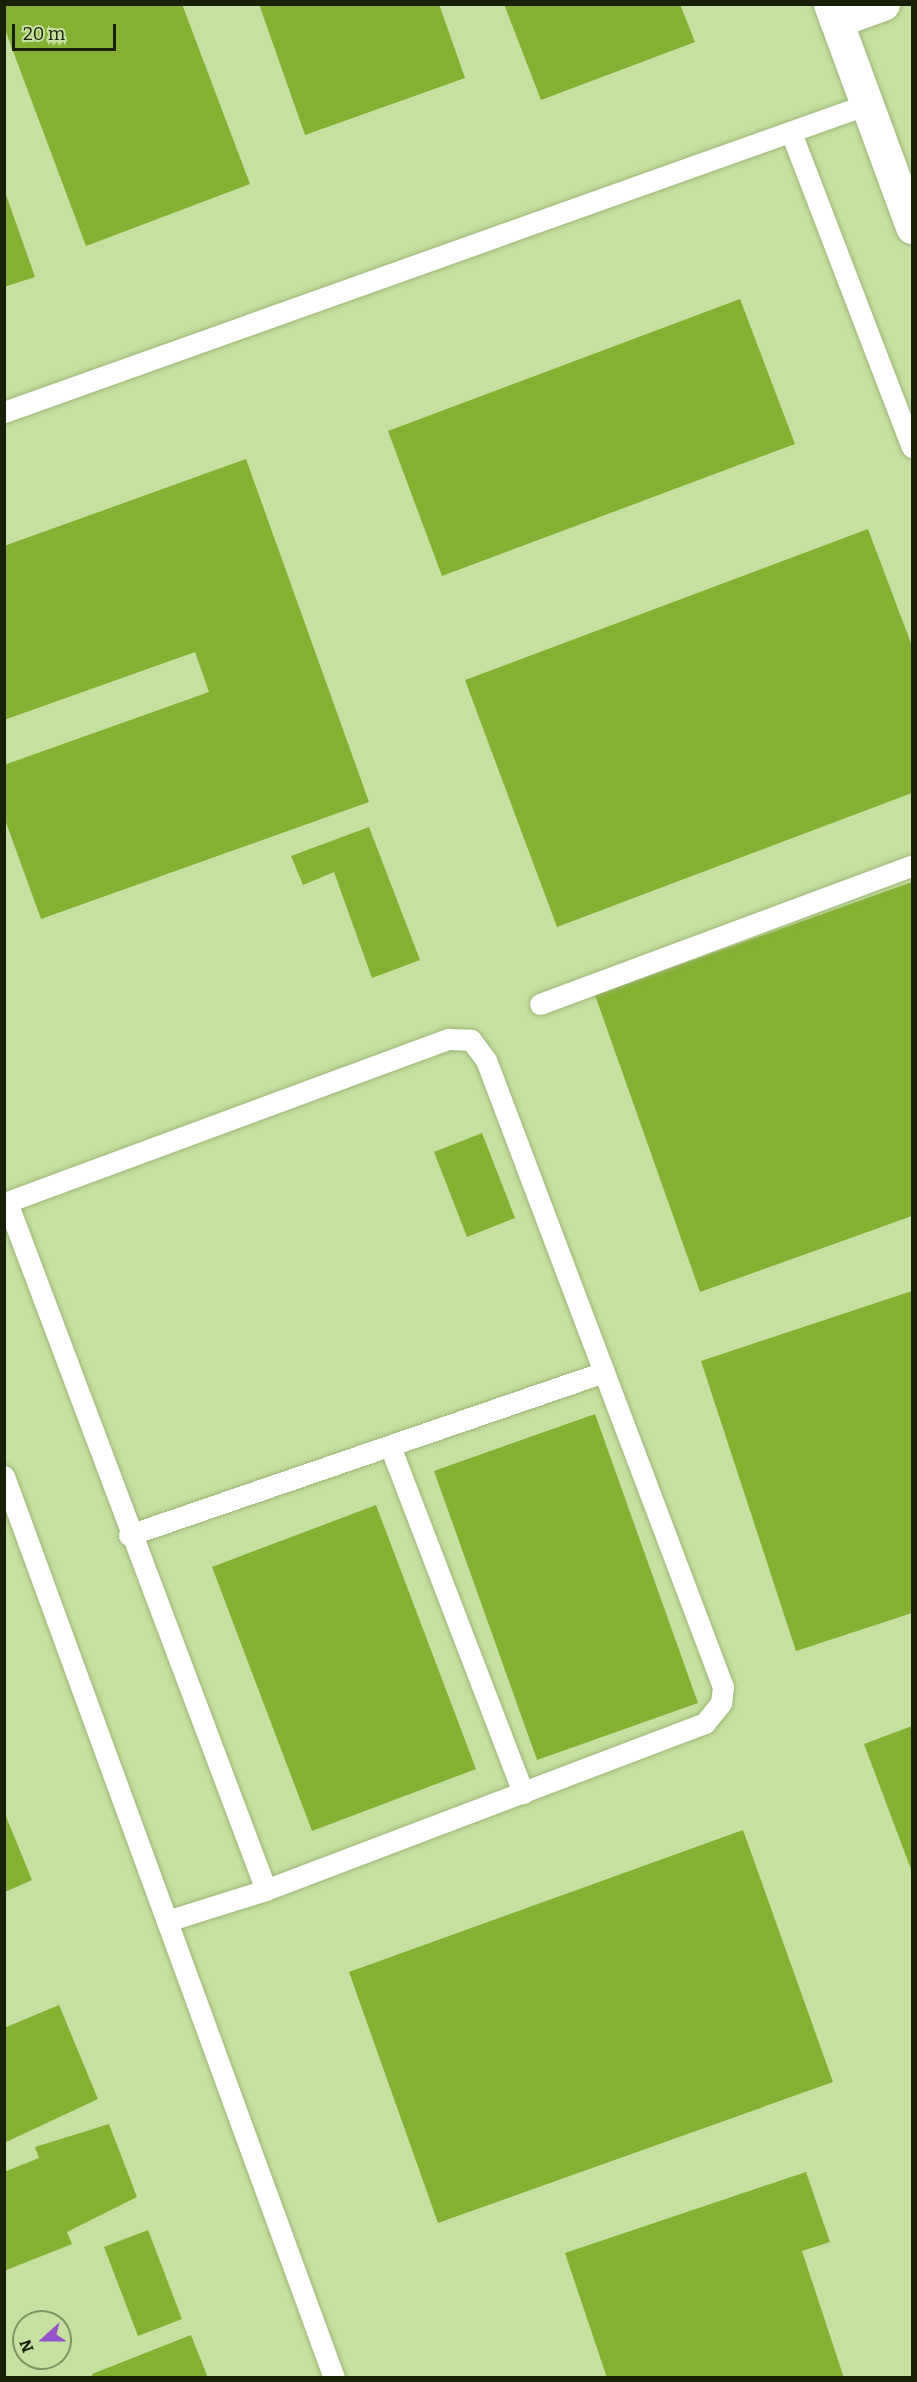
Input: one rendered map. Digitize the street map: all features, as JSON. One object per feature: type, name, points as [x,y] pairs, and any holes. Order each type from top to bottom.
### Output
[{"type":"street","points":[[883,4],[833,13],[912,226]]},
{"type":"lane","points":[[4,412],[792,135],[868,104]]},
{"type":"lane","points":[[792,135],[912,447]]},
{"type":"lane","points":[[540,1004],[912,866]]},
{"type":"lane","points":[[167,1921],[266,1890],[705,1723],[721,1703],[723,1687],[486,1060],[471,1040],[448,1039],[6,1203],[129,1535],[266,1890]]},
{"type":"lane","points":[[129,1535],[604,1372]]},
{"type":"lane","points":[[390,1446],[523,1793]]},
{"type":"lane","points":[[4,1476],[334,2378]]},
{"type":"building","points":[[4,4],[182,4],[250,184],[86,246],[4,27]]},
{"type":"building","points":[[259,4],[439,4],[465,78],[305,135]]},
{"type":"building","points":[[504,4],[680,4],[695,42],[541,100]]},
{"type":"building","points":[[4,189],[35,277],[4,287]]},
{"type":"building","points":[[740,299],[795,444],[442,576],[388,431]]},
{"type":"building","points":[[246,459],[369,802],[41,919],[4,817],[4,765],[209,692],[195,652],[4,720],[4,546]]},
{"type":"building","points":[[868,529],[912,646],[912,793],[557,927],[465,680]]},
{"type":"building","points":[[369,827],[420,960],[372,978],[334,872],[303,885],[291,856]]},
{"type":"building","points":[[912,882],[912,1216],[700,1292],[595,995]]},
{"type":"building","points":[[482,1133],[515,1218],[467,1237],[434,1152]]},
{"type":"building","points":[[912,1291],[912,1613],[796,1651],[701,1361]]},
{"type":"building","points":[[595,1414],[698,1703],[537,1760],[434,1471]]},
{"type":"building","points":[[376,1505],[476,1769],[312,1831],[212,1567]]},
{"type":"building","points":[[912,1726],[912,1872],[864,1744]]},
{"type":"building","points":[[5,1814],[32,1880],[5,1892]]},
{"type":"building","points":[[743,1830],[833,2082],[438,2223],[349,1972]]},
{"type":"building","points":[[59,2005],[98,2099],[4,2143],[4,2028]]},
{"type":"building","points":[[109,2124],[137,2197],[67,2232],[72,2244],[4,2271],[4,2172],[39,2158],[35,2147]]},
{"type":"building","points":[[806,2172],[830,2242],[802,2251],[844,2378],[607,2378],[565,2253]]},
{"type":"building","points":[[148,2230],[182,2319],[138,2336],[104,2247]]},
{"type":"building","points":[[191,2335],[208,2378],[93,2378],[92,2374]]}]
